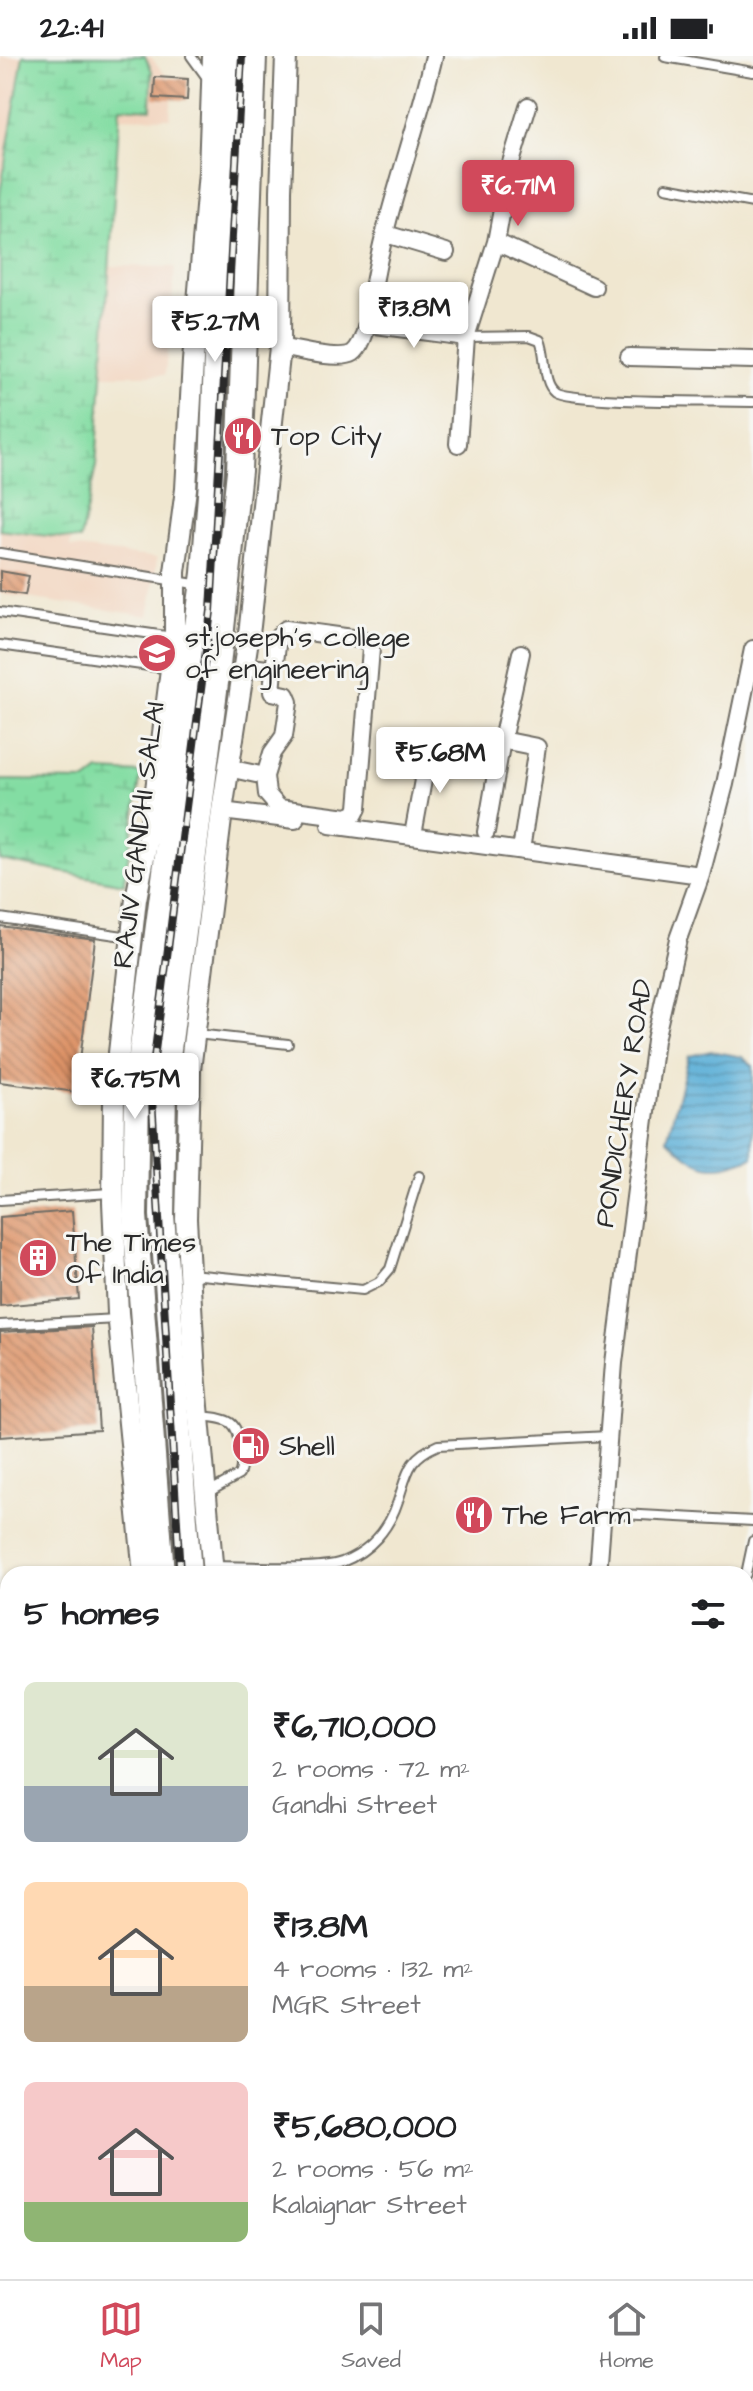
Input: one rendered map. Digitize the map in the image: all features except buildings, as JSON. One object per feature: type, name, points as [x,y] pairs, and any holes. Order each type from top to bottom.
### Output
[{"type":"main road","name":"RAJIV GANDHI SALAI","points":[[161,1566],[135,1216],[137,1086],[181,737],[180,670],[184,638],[202,585],[212,469],[227,56]]},
{"type":"main road","name":"RAJIV GANDHI SALAI","points":[[204,1566],[162,1215],[164,1088],[217,675],[239,471],[254,56]]},
{"type":"main road","points":[[181,737],[208,742]]},
{"type":"street","points":[[184,638],[175,581],[186,489],[209,172],[213,56]]},
{"type":"street","points":[[205,1566],[205,1494],[186,1219],[190,1070],[222,811],[244,666],[280,347],[286,56]]},
{"type":"street","points":[[280,347],[348,355],[358,346],[368,324],[378,261],[434,56]]},
{"type":"street","points":[[458,444],[466,337],[496,242],[507,182],[528,106]]},
{"type":"street","points":[[386,234],[446,252]]},
{"type":"street","points":[[496,242],[594,287]]},
{"type":"street","points":[[368,324],[466,337]]},
{"type":"street","points":[[629,357],[753,360]]},
{"type":"street","points":[[286,629],[360,639],[369,644],[358,808],[355,814],[347,817],[279,808],[271,802],[265,776],[272,753],[283,740],[289,702],[286,695],[272,692],[274,670],[278,637],[286,629]]},
{"type":"street","name":"PONDICHERY ROAD","points":[[599,1566],[614,1363],[655,1040],[678,939],[701,875],[725,784],[753,649]]},
{"type":"street","points":[[486,832],[521,653]]},
{"type":"street","points":[[244,666],[274,670]]},
{"type":"street","points":[[143,1566],[119,1319],[113,1192],[114,1098],[136,899],[180,670]]},
{"type":"street","points":[[502,740],[537,747],[521,850]]},
{"type":"street","points":[[413,835],[429,747]]},
{"type":"street","points":[[228,768],[265,776]]},
{"type":"street","points":[[222,811],[701,875]]},
{"type":"street","points":[[135,1566],[140,1534]]},
{"type":"lane","points":[[191,56],[212,85]]},
{"type":"lane","points":[[665,57],[753,72]]},
{"type":"lane","points":[[666,187],[753,203]]},
{"type":"lane","points":[[466,337],[529,336],[540,340],[545,349],[546,371],[552,390],[559,395],[597,399],[753,402]]},
{"type":"lane","points":[[0,553],[202,585]]},
{"type":"lane","points":[[0,612],[220,642]]},
{"type":"lane","points":[[0,645],[217,675]]},
{"type":"lane","points":[[0,918],[133,937]]},
{"type":"lane","points":[[195,1034],[288,1044]]},
{"type":"lane","points":[[189,1274],[363,1290],[379,1282],[390,1269],[419,1176]]},
{"type":"lane","points":[[0,1200],[113,1192]]},
{"type":"lane","points":[[0,1325],[119,1319]]},
{"type":"lane","points":[[199,1416],[224,1419],[235,1426],[239,1432],[242,1464],[239,1475],[205,1494]]},
{"type":"lane","points":[[300,1566],[341,1562],[384,1533],[409,1468],[421,1452],[438,1445],[608,1436]]},
{"type":"lane","points":[[602,1513],[753,1521]]},
{"type":"lane","points":[[748,1566],[753,1541]]},
{"type":"shaded area","points":[[0,56],[150,56],[172,83],[170,118],[109,117],[102,266],[175,267],[165,375],[88,375],[83,473],[70,547],[157,558],[149,616],[0,594]]},
{"type":"green space","points":[[23,56],[145,56],[152,71],[151,109],[120,107],[96,466],[80,540],[0,530],[0,193]]},
{"type":"green space","points":[[99,771],[141,773],[124,884],[0,860],[0,780],[86,781]]},
{"type":"water","points":[[711,1051],[742,1057],[753,1066],[753,1157],[716,1167],[697,1163],[667,1139],[689,1056]]},
{"type":"railway","points":[[180,1566],[151,1082],[211,611],[242,56]]},
{"type":"place","name":"Top City","points":[[243,436]]},
{"type":"place","name":"st.joseph's college of engineering","points":[[157,653]]},
{"type":"place","name":"The Times Of India","points":[[38,1258]]},
{"type":"place","name":"Shell","points":[[251,1446]]},
{"type":"place","name":"The Farm","points":[[474,1515]]}]
